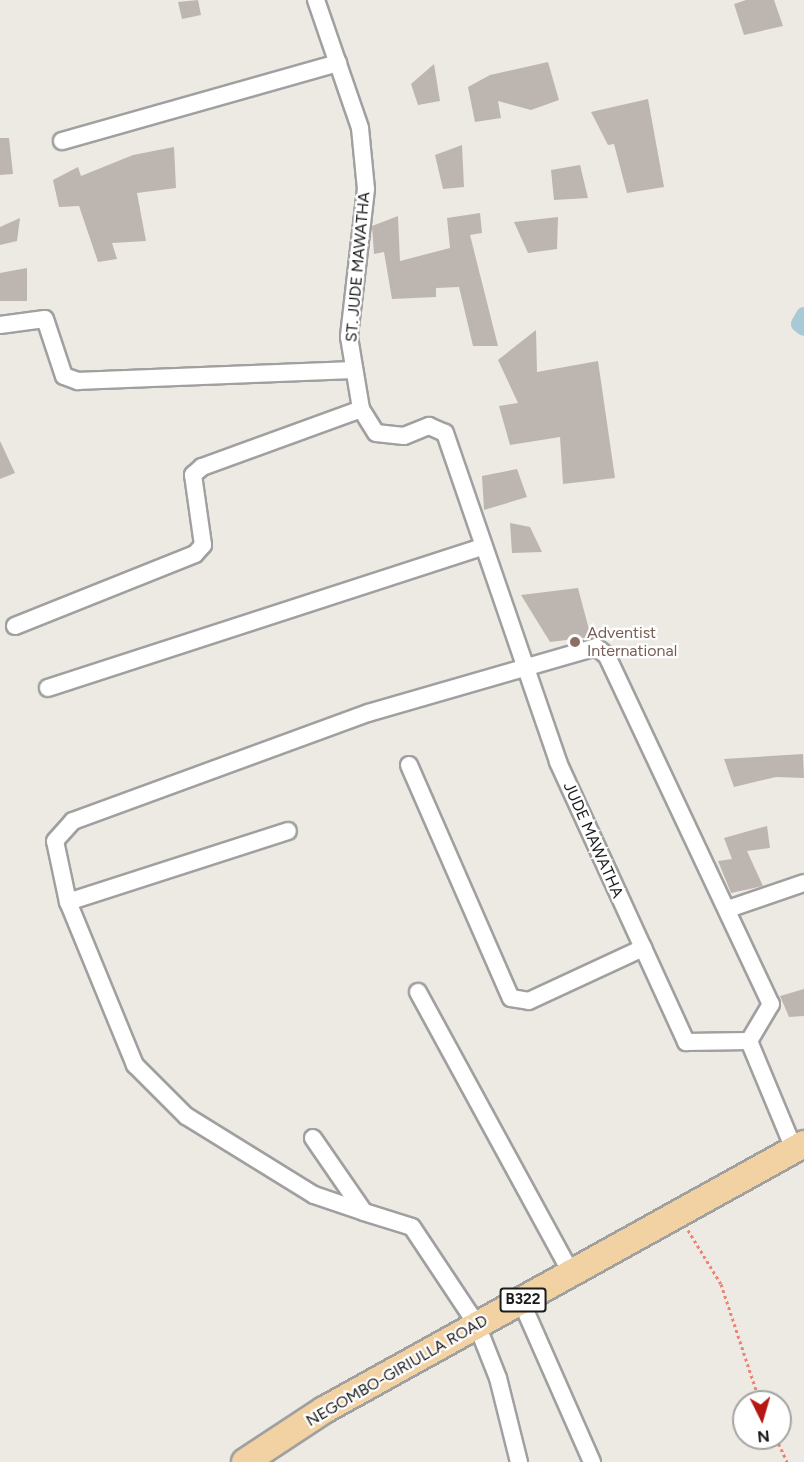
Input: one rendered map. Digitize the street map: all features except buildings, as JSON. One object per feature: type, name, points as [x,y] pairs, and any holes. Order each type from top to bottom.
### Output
[{"type":"main road","name":"NEGOMBO-GIRIULLA ROAD","points":[[245,1462],[324,1410],[799,1146]]},
{"type":"street","name":"ST. JUDE MAWATHA","points":[[316,0],[360,128],[366,189],[349,337],[352,370],[361,409],[376,433],[404,436],[429,426],[445,433],[458,460]]},
{"type":"street","points":[[62,141],[338,63]]},
{"type":"street","points":[[0,325],[45,319],[64,376],[78,381],[352,370]]},
{"type":"street","points":[[15,626],[195,554],[202,545],[193,475],[202,467],[361,409]]},
{"type":"street","name":"JUDE MAWATHA","points":[[458,460],[480,548],[522,671],[686,1042],[749,1041]]},
{"type":"street","points":[[48,688],[480,548]]},
{"type":"street","points":[[519,1462],[498,1378],[477,1325],[412,1227],[314,1195],[186,1116],[135,1065],[68,902],[55,841],[73,821],[368,713],[522,671],[580,649],[596,647],[607,656],[771,1004],[749,1041],[799,1146]]},
{"type":"street","points":[[409,765],[511,998],[529,1001],[643,948]]},
{"type":"street","points":[[68,902],[288,831]]},
{"type":"street","points":[[728,909],[804,884]]},
{"type":"street","points":[[418,992],[571,1273]]},
{"type":"street","points":[[313,1138],[364,1212]]},
{"type":"street","points":[[521,1301],[592,1462]]},
{"type":"path","points":[[678,1214],[721,1284],[756,1390]]},
{"type":"waterway","points":[[804,315],[799,324],[804,328]]},
{"type":"place","name":"Adventist International","points":[[575,642]]}]
